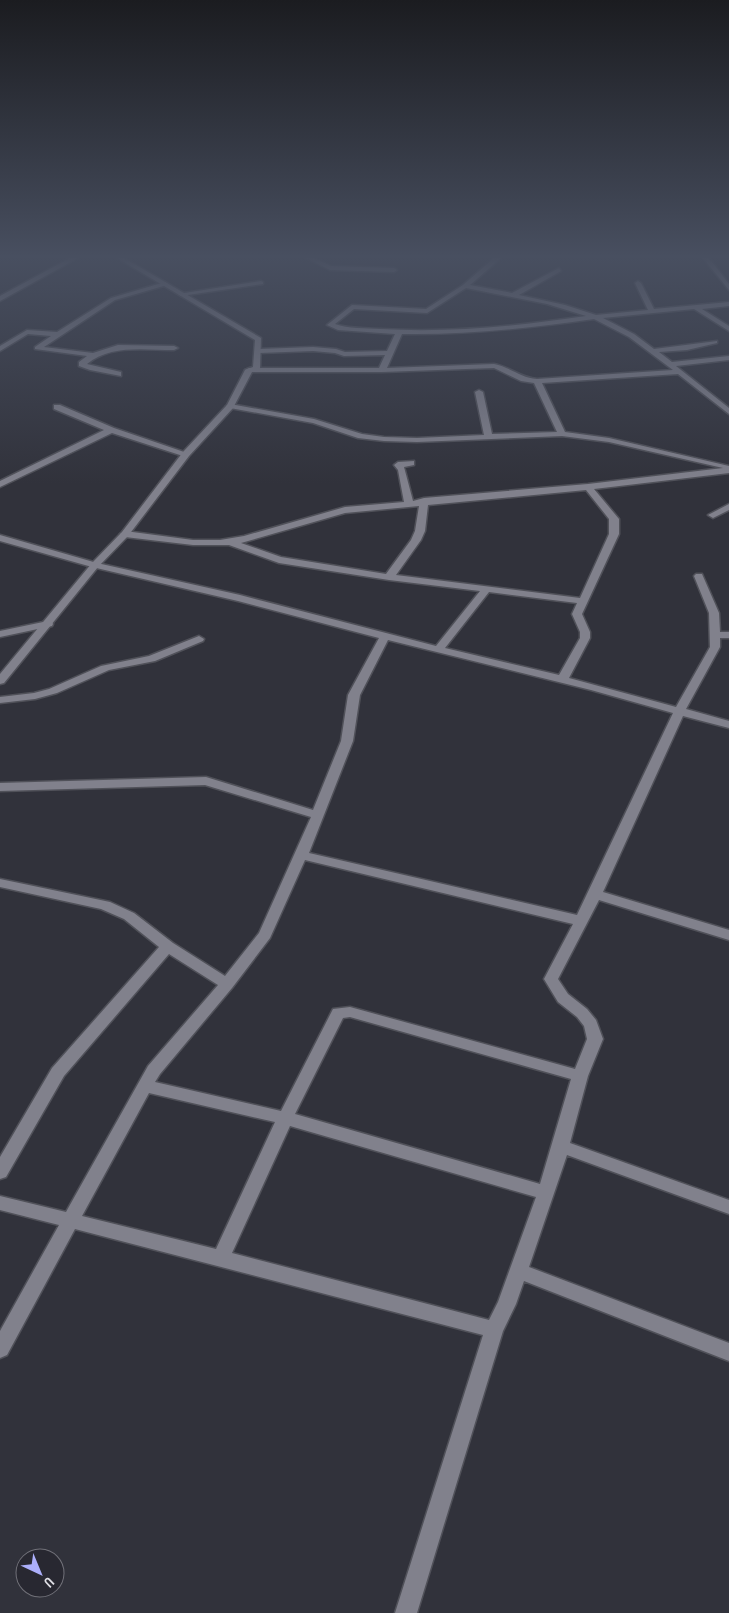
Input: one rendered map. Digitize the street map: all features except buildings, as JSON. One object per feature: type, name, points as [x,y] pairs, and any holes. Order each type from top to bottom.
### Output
[{"type":"street","points":[[0,349],[25,333]]},
{"type":"street","points":[[46,333],[57,334]]},
{"type":"street","points":[[249,370],[256,369],[259,351],[259,339],[250,333]]},
{"type":"street","points":[[382,370],[397,333]]},
{"type":"street","points":[[622,333],[670,364],[729,412]]},
{"type":"street","points":[[57,334],[38,348],[93,355]]},
{"type":"street","points":[[651,351],[687,348],[715,342]]},
{"type":"street","points":[[118,374],[90,368],[82,364],[93,355],[118,347],[174,348]]},
{"type":"street","points":[[259,351],[313,349],[336,350],[344,354],[389,353]]},
{"type":"street","points":[[670,364],[729,358]]},
{"type":"street","points":[[249,370],[382,370],[494,366],[507,369],[523,380],[537,381],[680,372]]},
{"type":"street","points":[[0,681],[95,565],[124,534],[186,454],[230,406],[249,370]]},
{"type":"street","points":[[537,381],[562,434]]},
{"type":"street","points":[[479,392],[489,437]]},
{"type":"street","points":[[230,406],[314,421],[361,436],[384,439],[562,434],[609,440],[729,468]]},
{"type":"street","points":[[57,407],[111,430],[186,454]]},
{"type":"street","points":[[0,484],[111,430]]},
{"type":"street","points":[[409,503],[402,469],[398,465],[411,463]]},
{"type":"street","points":[[124,534],[190,541],[230,542],[330,513],[424,501],[588,487],[729,468]]},
{"type":"street","points":[[562,680],[585,638],[585,632],[577,614],[614,534],[614,519],[588,487]]},
{"type":"street","points":[[389,577],[416,540],[420,531],[424,501]]},
{"type":"street","points":[[713,515],[729,507]]},
{"type":"street","points":[[0,538],[95,565],[240,598],[438,650],[594,686],[729,725]]},
{"type":"street","points":[[230,542],[279,560],[389,577],[583,601]]},
{"type":"street","points":[[406,1613],[494,1330],[508,1304],[561,1146],[580,1076],[595,1039],[591,1024],[582,1013],[563,998],[551,979],[595,894],[679,711],[715,647],[714,613],[699,576]]},
{"type":"street","points":[[438,650],[487,589]]},
{"type":"street","points":[[0,634],[48,624]]},
{"type":"street","points":[[715,635],[729,635]]},
{"type":"street","points":[[0,1349],[154,1070],[227,984],[265,935],[318,815],[347,742],[354,695],[385,636]]},
{"type":"street","points":[[0,700],[35,696],[53,691],[105,668],[151,659],[199,639]]},
{"type":"street","points":[[0,787],[206,782],[318,815]]},
{"type":"street","points":[[301,855],[581,921]]},
{"type":"street","points":[[0,883],[117,909],[168,946],[227,984]]},
{"type":"street","points":[[595,894],[729,935]]},
{"type":"street","points":[[0,1172],[36,1106],[58,1072],[168,946]]},
{"type":"street","points":[[221,1258],[284,1118],[335,1017],[343,1011],[580,1076]]},
{"type":"street","points":[[145,1086],[284,1118],[546,1193]]},
{"type":"street","points":[[561,1146],[729,1207]]},
{"type":"street","points":[[0,1203],[221,1258],[494,1330]]},
{"type":"street","points":[[519,1270],[729,1352]]}]
